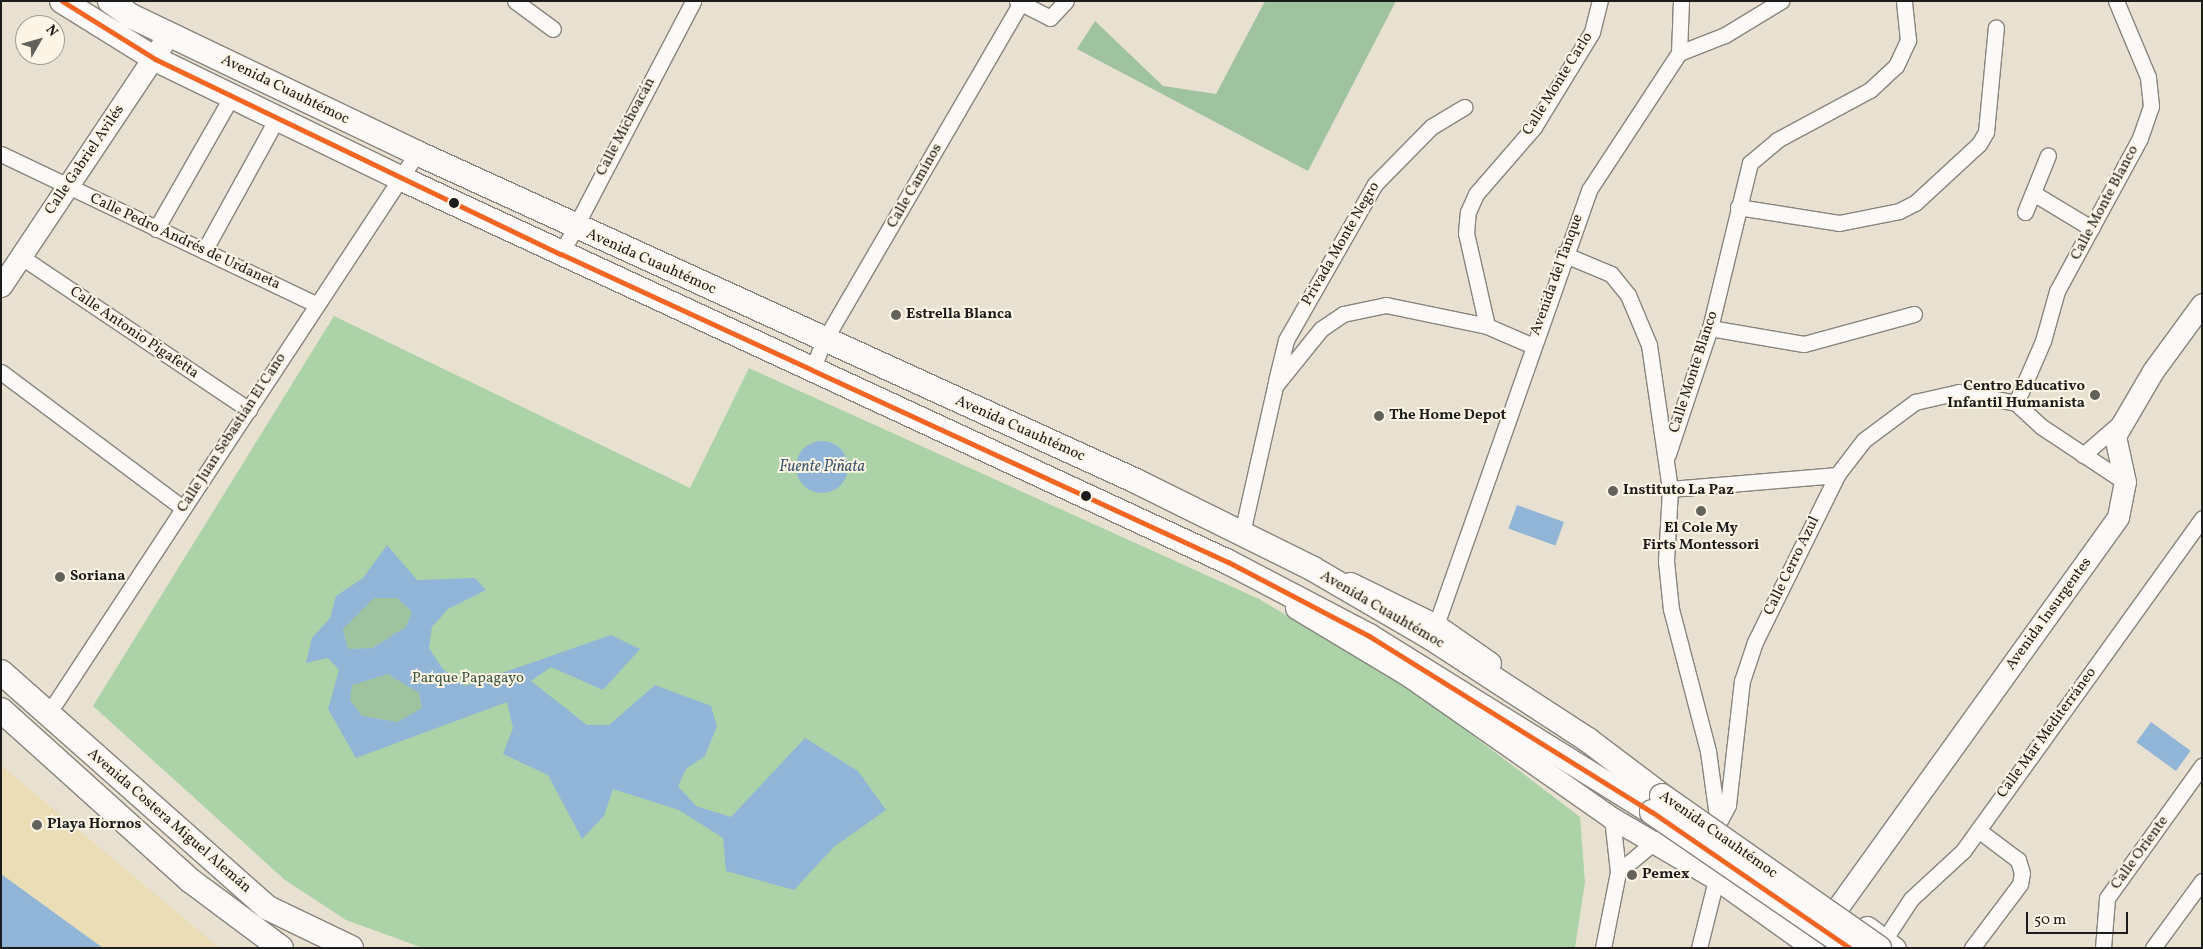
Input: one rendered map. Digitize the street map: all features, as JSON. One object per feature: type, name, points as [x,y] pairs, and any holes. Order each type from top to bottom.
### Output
[{"type":"main road","name":"Avenida Cuauhtémoc","points":[[62,1],[116,37],[155,59],[277,118],[561,254],[1228,562],[1369,636],[1657,804],[1886,945]]},
{"type":"main road","name":"Avenida Cuauhtémoc","points":[[110,1],[136,9],[169,34],[417,153],[1242,533],[1313,569],[1430,637],[1588,740],[1657,804],[1850,948]]},
{"type":"main road","points":[[116,37],[136,9]]},
{"type":"main road","name":"Avenida Costera Miguel Alemán","points":[[1,672],[268,908],[351,948]]},
{"type":"main road","name":"Avenida Costera Miguel Alemán","points":[[1,710],[191,881],[280,948]]},
{"type":"street","points":[[514,1],[553,29]]},
{"type":"street","name":"Calle Michoacán","points":[[561,254],[573,226],[693,1]]},
{"type":"street","points":[[1019,2],[1050,18],[1066,1]]},
{"type":"street","name":"Calle Monte Carlo","points":[[1487,326],[1466,233],[1468,212],[1476,194],[1534,127],[1592,32],[1600,1]]},
{"type":"street","points":[[1681,1],[1678,53],[1725,35],[1781,1]]},
{"type":"street","name":"Calle Monte Blanco","points":[[1718,824],[1708,751],[1671,609],[1666,561],[1670,490],[1666,458],[1710,328],[1746,170],[1761,152],[1870,90],[1896,66],[1908,40],[1904,1]]},
{"type":"street","name":"Calle Monte Blanco","points":[[2016,403],[2042,341],[2057,291],[2140,138],[2151,106],[2148,77],[2116,1]]},
{"type":"street","name":"Calle Caminos","points":[[812,370],[824,341],[1019,2]]},
{"type":"street","points":[[1738,207],[1839,223],[1899,211],[1915,203],[1979,144],[1986,132],[1996,27]]},
{"type":"street","name":"Calle Gabriel Avilés","points":[[1,286],[155,59],[169,34]]},
{"type":"street","name":"Avenida del Tanque","points":[[1436,625],[1507,433],[1531,345],[1588,190],[1678,53]]},
{"type":"street","points":[[156,229],[232,96]]},
{"type":"street","name":"Privada Monte Negro","points":[[1242,533],[1286,340],[1375,184],[1431,127],[1464,108]]},
{"type":"street","points":[[204,251],[277,118]]},
{"type":"street","name":"Calle Juan Sebastián El Cano","points":[[48,714],[182,508],[249,410],[398,176],[417,153]]},
{"type":"street","name":"Calle Pedro Andrés de Urdaneta","points":[[1,154],[316,304]]},
{"type":"street","points":[[2025,212],[2048,155]]},
{"type":"street","points":[[2033,193],[2091,228]]},
{"type":"street","points":[[1564,254],[1611,274],[1641,320],[1666,458]]},
{"type":"street","name":"Calle Antonio Pigafetta","points":[[20,256],[249,410]]},
{"type":"street","name":"Avenida Insurgentes","points":[[1838,907],[2118,517],[2125,482],[2115,450],[2121,422],[2202,304]]},
{"type":"street","points":[[1275,386],[1321,329],[1363,308],[1386,305],[1487,326],[1531,345]]},
{"type":"street","points":[[1710,328],[1804,344],[1914,314]]},
{"type":"street","points":[[1,372],[182,508]]},
{"type":"street","name":"Calle Cerro Azul","points":[[1699,948],[1718,880],[1718,824],[1728,805],[1734,726],[1752,650],[1837,475],[1864,440],[1915,402],[1959,392],[2016,403],[2083,455],[2125,482]]},
{"type":"street","points":[[2083,455],[2121,422]]},
{"type":"street","points":[[1670,490],[1837,475]]},
{"type":"street","name":"Calle Mar Mediterráneo","points":[[1886,945],[1911,899],[1963,851],[2202,518]]},
{"type":"street","points":[[1228,562],[1344,640],[1409,676],[1612,818],[1718,880],[1814,948]]},
{"type":"street","points":[[1313,569],[1377,592],[1436,625],[1838,907],[1886,945]]},
{"type":"street","name":"Calle Oriente","points":[[2103,948],[2107,898],[2202,766]]},
{"type":"street","points":[[1602,948],[1618,872],[1612,818]]},
{"type":"street","points":[[1618,872],[1653,841],[1684,825],[1718,824]]},
{"type":"street","points":[[1972,948],[2020,884],[2022,873],[2018,860],[1978,830]]},
{"type":"street","points":[[2154,948],[2202,881]]},
{"type":"green space","points":[[1265,1],[1396,1],[1308,171],[1077,49],[1095,21],[1163,86],[1216,94]]},
{"type":"green space","name":"Parque Papagayo","points":[[334,316],[690,488],[749,368],[1259,599],[1412,689],[1580,817],[1585,882],[1575,948],[423,948],[346,920],[285,880],[93,706]]},
{"type":"green space","points":[[374,597],[397,597],[412,612],[406,627],[372,648],[348,649],[343,629]]},
{"type":"green space","points":[[388,674],[419,693],[422,708],[397,722],[362,716],[350,700],[352,685]]},
{"type":"sand","name":"Playa Hornos","points":[[1,765],[221,948],[103,948],[1,874]]},
{"type":"water","name":"Fuente Piñata","points":[[822,441],[832,443],[840,449],[846,457],[848,467],[846,477],[840,485],[832,491],[822,493],[812,491],[804,485],[798,477],[796,467],[798,457],[804,449],[812,443]]},
{"type":"water","points":[[1517,505],[1564,522],[1555,546],[1508,528]]},
{"type":"water","points":[[387,545],[417,580],[475,578],[486,590],[448,609],[432,627],[429,648],[443,669],[465,686],[611,635],[640,649],[603,690],[551,667],[531,681],[587,725],[609,725],[655,685],[711,706],[717,726],[705,756],[686,769],[678,786],[696,806],[731,817],[805,738],[858,771],[886,810],[835,846],[794,890],[726,871],[723,838],[679,810],[613,789],[604,816],[582,839],[548,775],[503,754],[513,728],[507,702],[356,758],[328,709],[339,670],[328,658],[306,663],[312,638],[330,618],[336,596],[363,578]],"holes":[[[374,598],[397,598],[412,612],[406,627],[372,648],[348,649],[343,629]],[[388,674],[419,693],[422,708],[397,722],[362,716],[350,700],[352,685]]]},
{"type":"water","points":[[2151,722],[2191,751],[2176,771],[2136,742]]},
{"type":"water","points":[[1,874],[103,948],[1,948]]},
{"type":"transit line","points":[[62,1],[155,59],[561,254],[1228,562],[1369,636],[1652,812],[1850,948]]},
{"type":"place","name":"Estrella Blanca","points":[[896,315]]},
{"type":"place","name":"Centro Educativo Infantil Humanista","points":[[2095,395]]},
{"type":"place","name":"The Home Depot","points":[[1379,416]]},
{"type":"place","name":"Instituto La Paz","points":[[1613,491]]},
{"type":"place","name":"El Cole My Firts Montessori","points":[[1701,511]]},
{"type":"place","name":"Soriana","points":[[60,577]]},
{"type":"place","name":"Playa Hornos","points":[[37,825]]},
{"type":"place","name":"Pemex","points":[[1632,875]]}]
